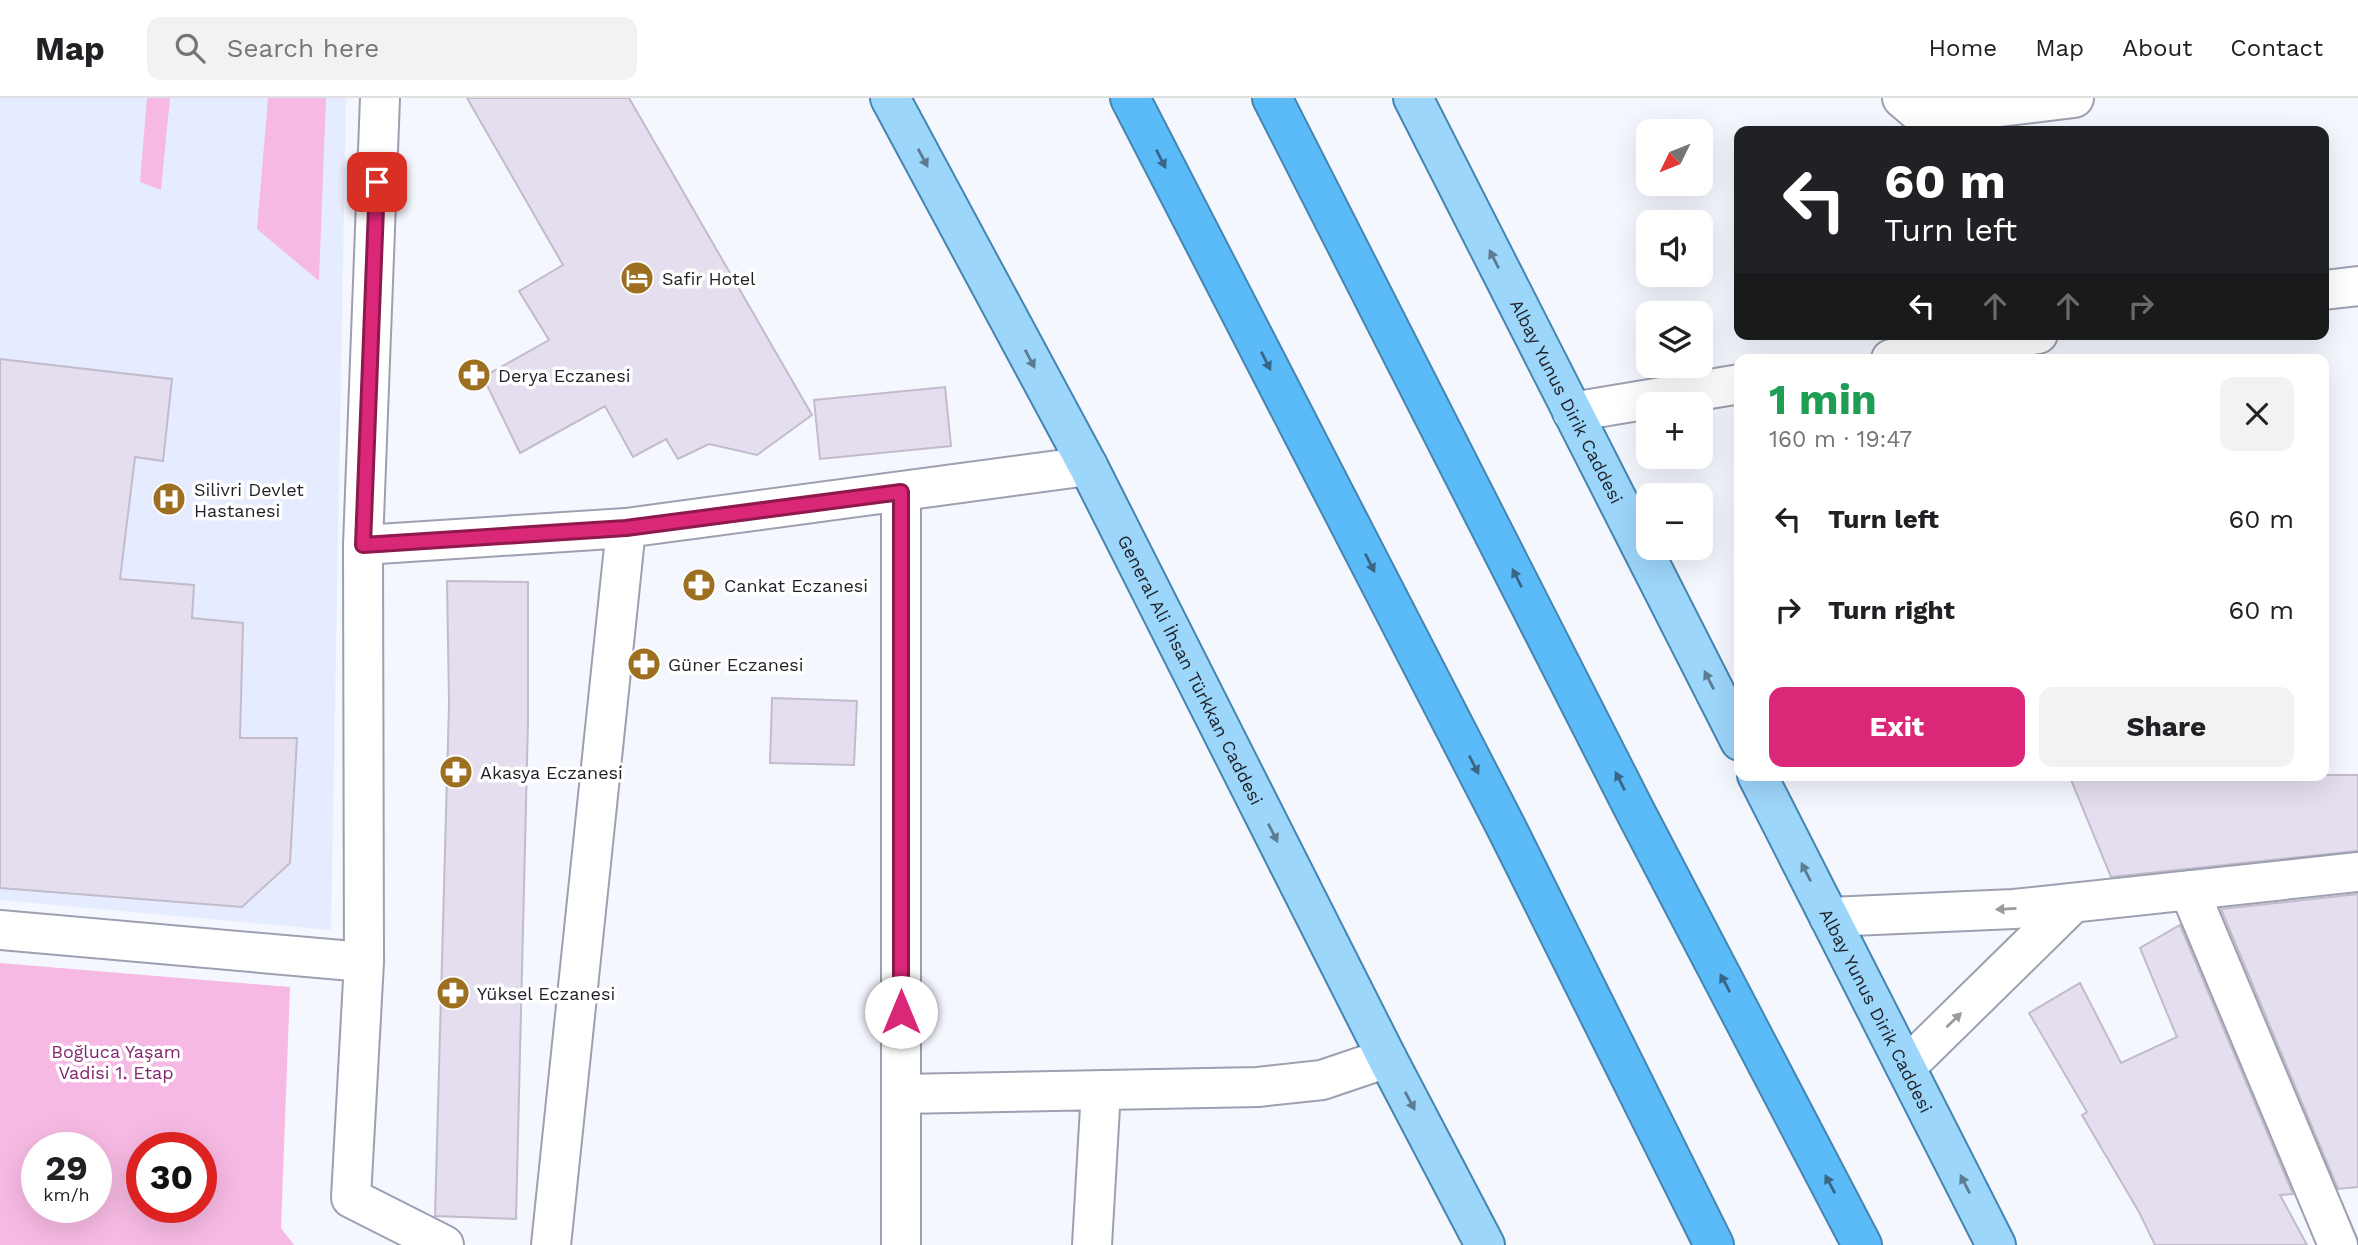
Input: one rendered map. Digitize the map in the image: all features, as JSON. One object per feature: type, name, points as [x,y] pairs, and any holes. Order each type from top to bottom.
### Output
[{"type":"highway","points":[[1130,98],[1506,827],[1714,1245]]},
{"type":"highway","points":[[1272,98],[1635,811],[1862,1245]]},
{"type":"main road","name":"General Ali İhsan Türkkan Caddesi","points":[[890,98],[1087,466],[1387,1058],[1485,1245]]},
{"type":"main road","name":"Albay Yunus Dirik Caddesi","points":[[1418,99],[1572,412],[1734,729]]},
{"type":"main road","name":"Albay Yunus Dirik Caddesi","points":[[1760,781],[1996,1245]]},
{"type":"street","points":[[380,98],[363,545],[364,962],[351,1198],[444,1245]]},
{"type":"street","points":[[1902,98],[1923,116],[2074,98]]},
{"type":"street","points":[[2329,289],[2358,286]]},
{"type":"street","points":[[1920,354],[2003,340]]},
{"type":"street","points":[[1572,412],[1734,385]]},
{"type":"street","points":[[363,545],[626,528],[1087,466]]},
{"type":"street","points":[[901,492],[901,1245]]},
{"type":"street","points":[[551,1245],[626,528]]},
{"type":"street","points":[[1829,916],[2014,909],[2358,872]]},
{"type":"street","points":[[2189,890],[2341,1229]]},
{"type":"street","points":[[1906,1067],[2073,903]]},
{"type":"street","points":[[0,930],[364,962]]},
{"type":"street","points":[[901,1094],[1258,1087],[1322,1080],[1387,1058]]},
{"type":"street","points":[[1092,1245],[1101,1090]]},
{"type":"shaded area","name":"Silivri Devlet Hastanesi","points":[[0,98],[346,98],[331,930],[0,900]]},
{"type":"green space","points":[[147,98],[170,98],[161,190],[140,182]]},
{"type":"green space","points":[[268,98],[326,98],[319,281],[257,229]]},
{"type":"green space","name":"Boğluca Yaşam Vadisi 1. Etap","points":[[0,963],[290,987],[281,1228],[294,1245],[0,1245]]},
{"type":"building","name":"Safir Hotel","points":[[467,98],[629,98],[812,415],[757,455],[709,444],[678,459],[666,439],[633,457],[605,406],[520,453],[483,377],[549,340],[519,291],[563,265]]},
{"type":"building","points":[[0,359],[172,379],[163,461],[135,457],[120,579],[194,585],[192,618],[243,623],[240,738],[297,738],[290,863],[242,907],[0,888]]},
{"type":"building","points":[[945,387],[951,446],[820,459],[814,400]]},
{"type":"building","points":[[447,581],[528,582],[528,721],[516,1219],[435,1216],[449,704]]},
{"type":"building","points":[[772,698],[857,701],[854,765],[770,763]]},
{"type":"building","points":[[2329,775],[2358,775],[2358,851],[2111,877],[2071,781],[2329,781]]},
{"type":"building","points":[[2358,894],[2358,1187],[2338,1189],[2221,909]]},
{"type":"building","points":[[2180,925],[2293,1194],[2280,1195],[2307,1245],[2155,1245],[2139,1212],[2082,1115],[2087,1112],[2029,1013],[2080,983],[2121,1063],[2177,1037],[2140,948]]},
{"type":"place","name":"Safir Hotel","points":[[637,278]]},
{"type":"place","name":"Derya Eczanesi","points":[[474,375]]},
{"type":"place","name":"Silivri Devlet Hastanesi","points":[[169,499]]},
{"type":"place","name":"Cankat Eczanesi","points":[[699,585]]},
{"type":"place","name":"Güner Eczanesi","points":[[644,664]]},
{"type":"place","name":"Akasya Eczanesi","points":[[456,772]]},
{"type":"place","name":"Yüksel Eczanesi","points":[[453,993]]},
{"type":"route","points":[[377,182],[363,545],[626,528],[901,492],[901,1012]]}]
